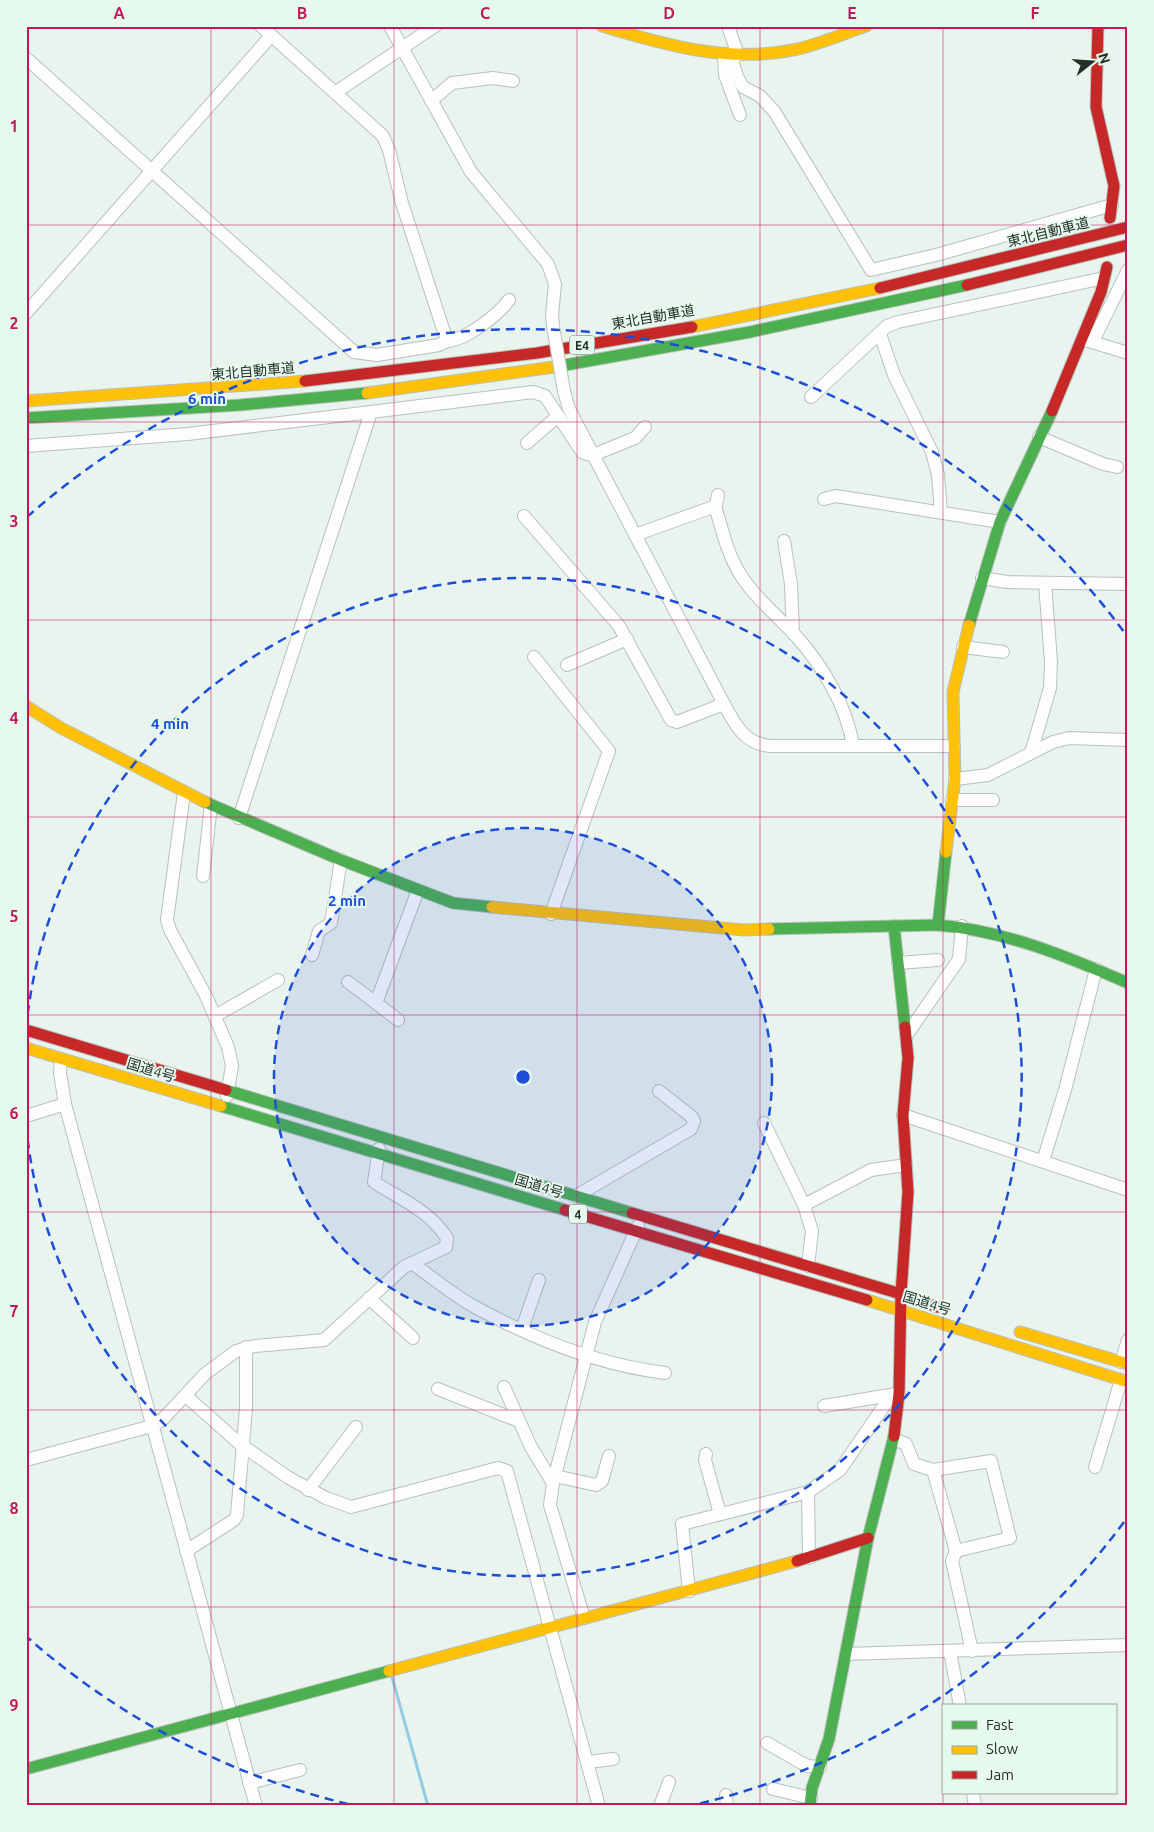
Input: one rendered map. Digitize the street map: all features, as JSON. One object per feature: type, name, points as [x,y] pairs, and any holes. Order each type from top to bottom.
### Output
[{"type":"main road","points":[[602,26],[686,50],[730,55],[794,50],[866,26]]},
{"type":"main road","points":[[1098,26],[1096,107],[1114,186],[1110,218]]},
{"type":"main road","name":"東北自動車道","points":[[26,401],[111,397],[295,382],[452,365],[544,351],[648,334],[823,300],[946,273],[1128,227]]},
{"type":"main road","name":"E4","points":[[26,418],[303,400],[369,393],[548,368],[649,352],[826,318],[949,291],[1128,246]]},
{"type":"main road","points":[[938,924],[955,779],[953,692],[963,647],[1000,522],[1087,340],[1106,272]]},
{"type":"main road","points":[[26,706],[76,736],[184,793],[239,818],[453,904],[744,930],[938,924],[962,926],[1019,938],[1128,983]]},
{"type":"main road","points":[[811,1802],[829,1739],[868,1538],[894,1439],[899,1394],[901,1294],[908,1192],[903,1116],[908,1084],[906,1036],[894,926]]},
{"type":"main road","name":"国道4号","points":[[26,1030],[901,1294],[947,1310]]},
{"type":"main road","name":"国道4号","points":[[26,1048],[902,1311],[1124,1381]]},
{"type":"main road","points":[[1011,1330],[1124,1363]]},
{"type":"main road","points":[[26,1770],[809,1558],[868,1538]]},
{"type":"street","points":[[261,26],[270,37],[379,130],[386,141],[402,203],[447,341]]},
{"type":"street","points":[[390,26],[471,172],[548,264],[555,284],[552,315],[553,326],[564,391],[569,409],[590,455],[635,535],[737,728],[749,739],[762,746],[954,746]]},
{"type":"street","points":[[336,92],[435,26]]},
{"type":"street","points":[[728,26],[730,55],[725,75],[740,115]]},
{"type":"street","points":[[26,313],[270,37]]},
{"type":"street","points":[[730,55],[743,87],[760,96],[774,111],[871,270],[1112,205]]},
{"type":"street","points":[[26,58],[354,352],[377,355],[439,345],[447,341],[456,340],[502,310],[509,300]]},
{"type":"street","points":[[431,101],[452,83],[494,78],[513,80]]},
{"type":"street","points":[[1128,270],[1087,340],[1128,353]]},
{"type":"street","points":[[811,397],[887,326],[1106,272]]},
{"type":"street","points":[[880,334],[894,375],[932,452],[938,475],[941,512]]},
{"type":"street","points":[[26,446],[188,434],[532,392],[545,396],[582,452],[590,455],[635,438],[645,426]]},
{"type":"street","points":[[239,818],[371,412]]},
{"type":"street","points":[[527,443],[558,416]]},
{"type":"street","points":[[1039,437],[1103,464],[1117,467]]},
{"type":"street","points":[[590,455],[599,487]]},
{"type":"street","points":[[824,499],[836,496],[1000,522]]},
{"type":"street","points":[[635,535],[716,501],[731,557],[740,574],[793,633],[826,677],[850,729],[853,746]]},
{"type":"street","points":[[524,516],[605,609],[627,639],[673,721],[677,722],[724,704]]},
{"type":"street","points":[[784,540],[791,584],[793,633]]},
{"type":"street","points":[[982,578],[1007,582],[1128,584]]},
{"type":"street","points":[[1031,753],[1050,688],[1051,662],[1045,583]]},
{"type":"street","points":[[566,665],[627,639]]},
{"type":"street","points":[[963,647],[1004,652]]},
{"type":"street","points":[[534,657],[609,751],[551,914]]},
{"type":"street","points":[[955,779],[988,775],[1052,742],[1069,738],[1128,740]]},
{"type":"street","points":[[184,793],[167,920],[215,1016],[232,1059],[224,1107]]},
{"type":"street","points":[[952,800],[993,800]]},
{"type":"street","points":[[202,876],[211,805]]},
{"type":"street","points":[[312,955],[319,931],[331,923],[341,860]]},
{"type":"street","points":[[376,1003],[418,890]]},
{"type":"street","points":[[906,1036],[959,959],[962,926]]},
{"type":"street","points":[[898,963],[938,960]]},
{"type":"street","points":[[1043,1162],[1066,1090],[1096,969]]},
{"type":"street","points":[[215,1016],[278,980]]},
{"type":"street","points":[[348,982],[398,1020]]},
{"type":"street","points":[[61,1058],[60,1073],[66,1104],[256,1806]]},
{"type":"street","points":[[576,1196],[691,1129],[694,1121],[692,1117],[659,1091]]},
{"type":"street","points":[[26,1116],[66,1104]]},
{"type":"street","points":[[903,1116],[1128,1190]]},
{"type":"street","points":[[764,1122],[804,1205],[812,1231],[808,1266]]},
{"type":"street","points":[[26,1460],[152,1426],[163,1420],[205,1374],[246,1347],[324,1340],[404,1267],[446,1247],[447,1238],[421,1210],[374,1182],[382,1137]]},
{"type":"street","points":[[804,1205],[871,1170],[906,1165]]},
{"type":"street","points":[[584,1618],[550,1505],[554,1479],[595,1322],[637,1231],[640,1216]]},
{"type":"street","points":[[412,1263],[474,1306],[522,1329],[587,1354],[636,1369],[665,1373]]},
{"type":"street","points":[[522,1329],[539,1280]]},
{"type":"street","points":[[370,1298],[413,1338]]},
{"type":"street","points":[[1124,1363],[1128,1340]]},
{"type":"street","points":[[186,1551],[234,1520],[237,1516],[246,1408],[246,1347]]},
{"type":"street","points":[[1096,1467],[1124,1381]]},
{"type":"street","points":[[504,1387],[536,1455],[554,1479],[596,1485],[602,1482],[609,1456]]},
{"type":"street","points":[[438,1389],[519,1421]]},
{"type":"street","points":[[824,1406],[899,1394]]},
{"type":"street","points":[[688,1591],[682,1524],[808,1492],[840,1470],[888,1400],[899,1394]]},
{"type":"street","points":[[186,1396],[242,1445],[308,1490],[340,1505],[358,1507],[498,1468],[507,1470],[599,1806]]},
{"type":"street","points":[[308,1490],[356,1427]]},
{"type":"street","points":[[894,1439],[906,1444],[914,1464],[933,1470],[991,1461],[1010,1538],[956,1551]]},
{"type":"street","points":[[706,1454],[704,1460],[720,1514]]},
{"type":"street","points":[[933,1470],[956,1551],[952,1561],[972,1650]]},
{"type":"street","points":[[808,1492],[809,1558]]},
{"type":"street","points":[[846,1654],[1128,1646]]},
{"type":"street","points":[[950,1651],[960,1704]]},
{"type":"street","points":[[767,1743],[807,1766],[820,1767]]},
{"type":"street","points":[[588,1762],[614,1759]]},
{"type":"street","points":[[249,1783],[300,1770]]},
{"type":"street","points":[[660,1806],[669,1782]]},
{"type":"street","points":[[773,1789],[811,1802]]},
{"type":"waterway","points":[[392,1677],[428,1806]]},
{"type":"traffic: fast","points":[[554,367],[750,332],[967,285]]},
{"type":"traffic: fast","points":[[26,418],[240,405],[367,393]]},
{"type":"traffic: fast","points":[[969,625],[1000,522],[1052,411]]},
{"type":"traffic: fast","points":[[205,802],[341,860],[453,903],[492,907]]},
{"type":"traffic: fast","points":[[905,1027],[894,926],[938,925],[946,852]]},
{"type":"traffic: fast","points":[[938,925],[988,933],[1035,946],[1082,963],[1128,983]]},
{"type":"traffic: fast","points":[[769,929],[894,926]]},
{"type":"traffic: fast","points":[[226,1090],[632,1213]]},
{"type":"traffic: fast","points":[[221,1106],[565,1210]]},
{"type":"traffic: fast","points":[[810,1806],[812,1788],[829,1739],[868,1538],[894,1436]]},
{"type":"traffic: fast","points":[[26,1769],[389,1671]]},
{"type":"traffic: slow","points":[[602,26],[649,40],[696,50],[744,54],[802,48],[866,26]]},
{"type":"traffic: slow","points":[[692,327],[880,288]]},
{"type":"traffic: slow","points":[[367,393],[554,367]]},
{"type":"traffic: slow","points":[[26,401],[305,381]]},
{"type":"traffic: slow","points":[[946,852],[955,779],[953,692],[969,625]]},
{"type":"traffic: slow","points":[[26,706],[61,728],[205,802]]},
{"type":"traffic: slow","points":[[492,907],[744,930],[769,929]]},
{"type":"traffic: slow","points":[[26,1048],[221,1106]]},
{"type":"traffic: slow","points":[[867,1300],[1128,1382]]},
{"type":"traffic: slow","points":[[1020,1332],[1128,1364]]},
{"type":"traffic: slow","points":[[389,1671],[797,1561]]},
{"type":"traffic: jam","points":[[1098,26],[1096,107],[1114,186],[1110,218]]},
{"type":"traffic: jam","points":[[880,288],[1128,227]]},
{"type":"traffic: jam","points":[[967,285],[1128,245]]},
{"type":"traffic: jam","points":[[1052,411],[1101,292],[1107,267]]},
{"type":"traffic: jam","points":[[305,381],[537,353],[692,327]]},
{"type":"traffic: jam","points":[[894,1436],[899,1394],[901,1294],[908,1192],[903,1115],[908,1058],[905,1027]]},
{"type":"traffic: jam","points":[[26,1030],[226,1090]]},
{"type":"traffic: jam","points":[[565,1210],[867,1300]]},
{"type":"traffic: jam","points":[[632,1213],[901,1294],[937,1307]]},
{"type":"traffic: jam","points":[[797,1561],[868,1538]]}]
